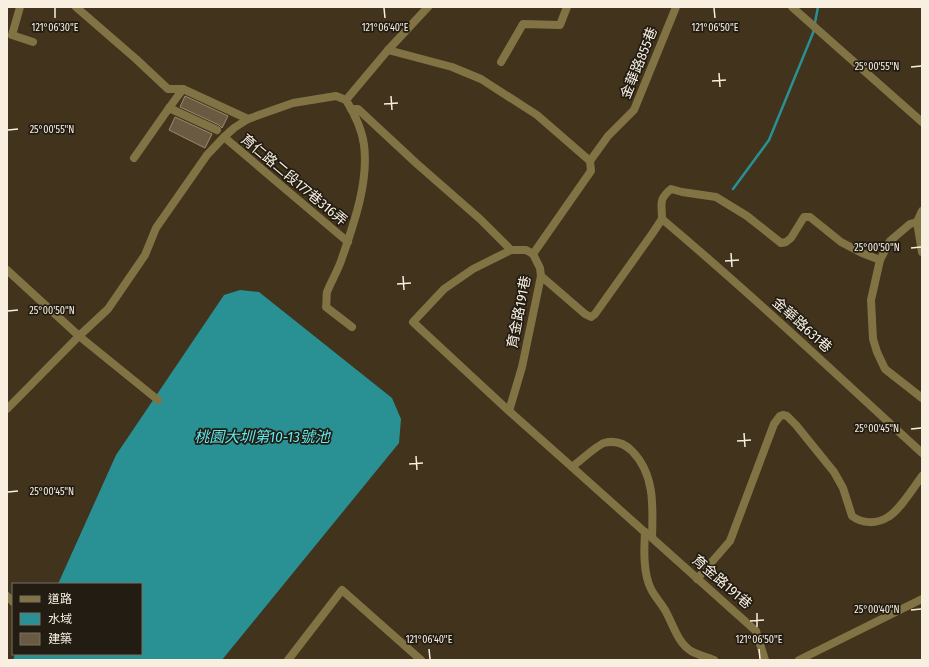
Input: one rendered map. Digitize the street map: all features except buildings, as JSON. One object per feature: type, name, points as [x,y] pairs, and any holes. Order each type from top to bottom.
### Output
[{"type":"street","points":[[20,7],[12,35],[33,42]]},
{"type":"street","points":[[76,7],[168,89],[183,89],[248,119]]},
{"type":"street","points":[[346,100],[388,50],[428,7]]},
{"type":"street","points":[[501,62],[523,24],[560,25],[567,7]]},
{"type":"street","name":"金華路855巷","points":[[590,161],[608,136],[634,110],[676,7]]},
{"type":"street","points":[[792,7],[922,122]]},
{"type":"street","points":[[388,50],[452,67],[481,79],[537,114],[590,161],[591,171],[533,254],[526,250],[511,250],[473,269],[444,289],[413,322],[572,467],[603,443],[616,442],[624,444],[629,448],[638,458],[649,480],[653,506],[652,538]]},
{"type":"street","points":[[134,158],[183,89]]},
{"type":"street","points":[[7,409],[79,336],[108,309],[145,255],[156,228],[207,155],[234,128],[248,119],[293,103],[336,96],[346,100],[358,124],[364,144],[365,166],[361,194],[348,242],[327,293],[326,307],[352,327]]},
{"type":"street","points":[[169,108],[217,130]]},
{"type":"street","points":[[351,109],[358,109],[416,163],[480,218],[511,250]]},
{"type":"street","name":"育仁路二段177巷316弄","points":[[224,137],[348,242]]},
{"type":"street","points":[[541,276],[585,314],[591,317],[595,314],[662,219],[661,200],[671,189],[716,197],[748,216],[781,242],[786,242],[791,238],[804,217],[810,216],[841,242],[880,260]]},
{"type":"street","points":[[922,211],[917,222],[922,252]]},
{"type":"street","name":"金華路631巷","points":[[662,219],[724,272],[823,361],[922,453]]},
{"type":"street","points":[[917,222],[910,224],[890,241],[880,260],[871,300],[873,339],[877,352],[885,368],[922,398]]},
{"type":"street","name":"育金路191巷","points":[[509,411],[522,368],[541,276],[540,268],[533,254]]},
{"type":"street","points":[[7,270],[79,336],[158,400]]},
{"type":"street","points":[[697,579],[730,541],[774,424],[780,416],[787,416],[796,425],[834,472],[843,488],[852,516],[856,519],[865,522],[872,522],[880,521],[889,517],[922,476]]},
{"type":"street","name":"育金路191巷","points":[[572,467],[756,631],[765,660]]},
{"type":"street","points":[[645,532],[644,549],[646,577],[651,589],[666,610],[682,644],[691,652],[714,660]]},
{"type":"street","points":[[288,660],[342,590],[421,660]]},
{"type":"street","points":[[799,660],[922,599]]},
{"type":"water","name":"桃園大圳第10-13號池","points":[[240,290],[259,292],[392,398],[401,419],[399,443],[222,660],[13,660],[15,655],[142,655],[142,583],[58,583],[116,455],[224,295]]},
{"type":"waterway","points":[[733,189],[769,140],[813,33],[818,7]]}]
